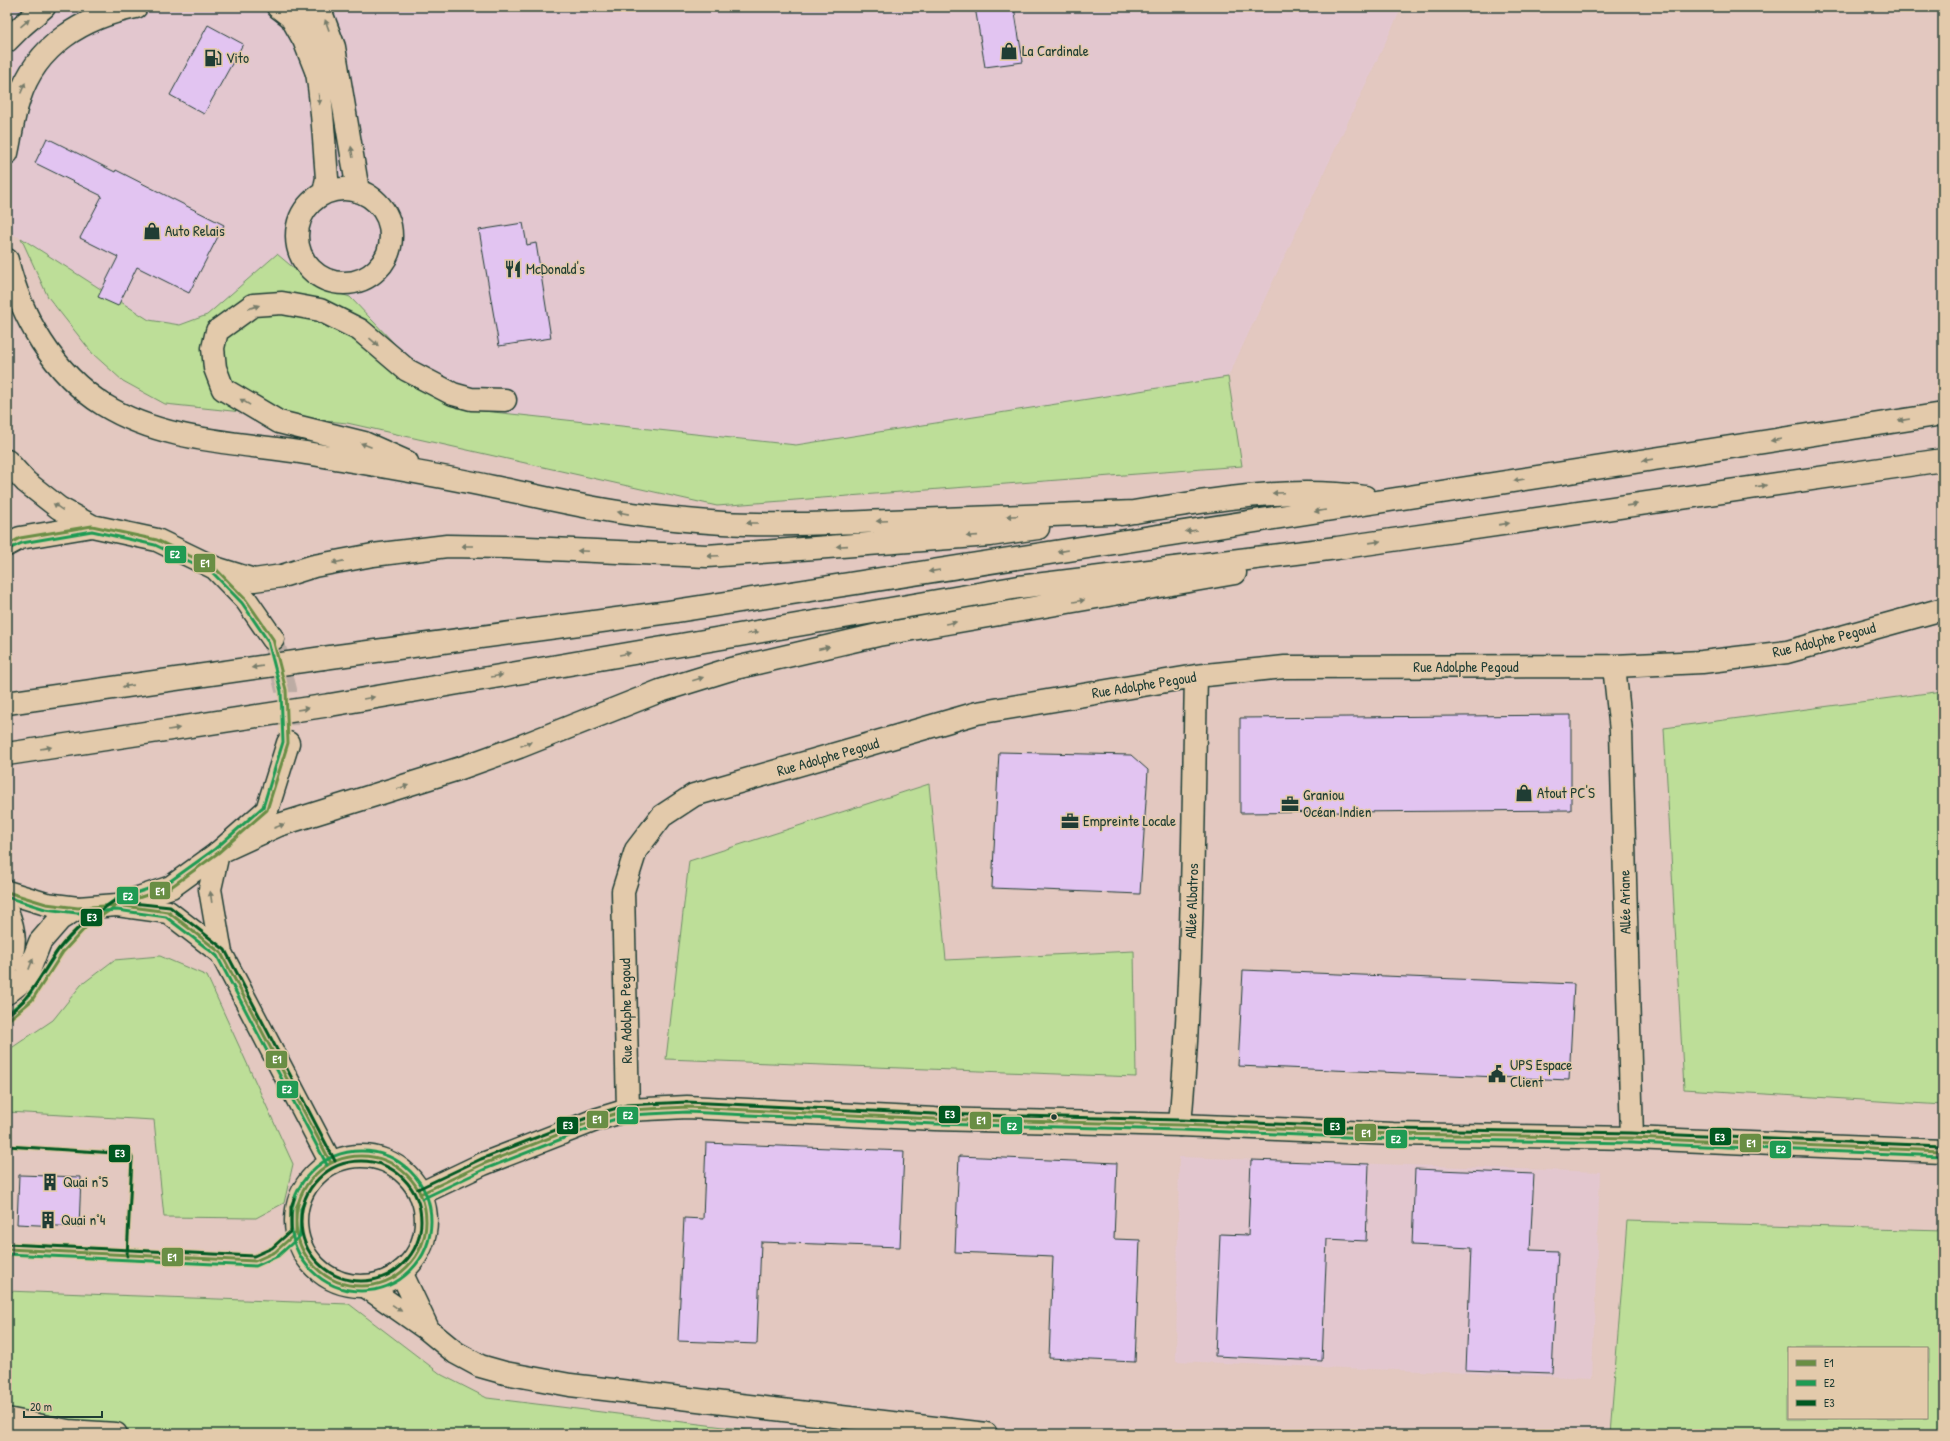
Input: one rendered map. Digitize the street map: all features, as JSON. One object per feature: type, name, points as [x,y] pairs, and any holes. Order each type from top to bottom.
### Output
[{"type":"main road","points":[[7,41],[44,7]]},
{"type":"main road","points":[[7,153],[19,99],[28,76],[49,48],[63,36],[83,25],[112,12],[136,7]]},
{"type":"main road","points":[[278,7],[291,17],[304,40],[317,73]]},
{"type":"main road","points":[[298,7],[307,26],[317,73],[327,178],[324,193]]},
{"type":"main road","points":[[319,7],[334,47],[358,191]]},
{"type":"main road","points":[[340,189],[358,191],[372,198],[384,210],[391,231],[388,254],[379,269],[365,280],[348,284],[325,281],[306,268],[296,247],[297,224],[308,204],[324,193],[340,189]]},
{"type":"main road","points":[[7,260],[13,286],[27,319],[49,353],[78,385],[103,404],[133,420],[158,430],[199,438],[284,448],[441,476],[630,514],[726,523],[809,524],[1135,512]]},
{"type":"main road","points":[[441,476],[364,443],[279,422],[223,389],[215,368],[213,348],[217,331],[254,305],[282,303],[320,310],[360,330],[407,370],[453,394],[471,399],[506,400]]},
{"type":"main road","points":[[7,703],[323,658],[668,612],[1943,414]]},
{"type":"main road","points":[[7,754],[330,705],[1019,587],[1337,548],[1943,460]]},
{"type":"main road","points":[[7,461],[26,482],[60,508],[92,526],[157,540],[216,568],[254,580],[282,576],[314,566],[373,555],[447,546],[506,547],[693,556],[747,554],[990,535],[1135,512],[1275,493],[1332,493],[1386,501]]},
{"type":"main road","points":[[7,545],[20,538],[92,526]]},
{"type":"main road","points":[[218,853],[279,826],[465,766],[519,747],[660,691],[731,669],[878,636],[1216,578],[1337,548]]},
{"type":"main road","points":[[216,568],[246,600],[273,639]]},
{"type":"main road","name":"Rue Adolphe Pegoud","points":[[628,1110],[623,891],[636,850],[662,816],[694,795],[977,713],[1196,676],[1285,667],[1614,666],[1702,662],[1787,652],[1943,609]]},
{"type":"main road","name":"Allée Ariane","points":[[1614,666],[1620,731],[1632,1138]]},
{"type":"main road","name":"Allée Albatros","points":[[1180,1125],[1193,892],[1196,676]]},
{"type":"main road","points":[[116,905],[171,887],[218,853],[267,810],[288,743]]},
{"type":"main road","points":[[218,853],[210,889],[221,953],[331,1163]]},
{"type":"main road","points":[[7,892],[46,904],[78,908],[116,905],[168,912],[221,953]]},
{"type":"main road","points":[[7,993],[26,978],[40,942],[60,919],[78,908]]},
{"type":"main road","points":[[7,912],[14,928],[13,954],[7,966]]},
{"type":"main road","points":[[420,1194],[483,1164],[598,1119],[628,1110],[687,1107],[935,1119],[1180,1125],[1394,1134],[1632,1138],[1943,1151]]},
{"type":"main road","points":[[352,1156],[372,1157],[392,1163],[409,1176],[420,1194],[426,1214],[424,1236],[416,1256],[401,1272],[385,1281],[366,1286],[345,1284],[326,1276],[313,1267],[300,1246],[296,1233],[296,1208],[303,1189],[315,1174],[331,1163],[352,1156]]},
{"type":"main road","points":[[401,1272],[428,1330]]},
{"type":"main road","points":[[366,1286],[428,1330],[456,1353],[480,1366],[505,1374],[570,1385],[986,1434]]},
{"type":"main road","points":[[7,1419],[68,1433],[116,1434]]},
{"type":"shaded area","points":[[7,7],[1402,7],[1228,377],[796,445],[456,408],[350,297],[315,286],[277,254],[207,315],[180,325],[149,320],[21,238],[7,232]]},
{"type":"shaded area","points":[[1179,1157],[1600,1172],[1592,1378],[1176,1361]]},
{"type":"green space","points":[[21,238],[149,320],[180,325],[207,315],[277,254],[315,286],[350,297],[456,408],[796,445],[1228,377],[1242,466],[717,506],[347,423],[165,404],[123,381],[93,354],[48,297]]},
{"type":"green space","points":[[1943,691],[1943,1105],[1684,1089],[1664,728]]},
{"type":"green space","points":[[929,784],[946,960],[1134,951],[1136,1077],[666,1059],[689,861]]},
{"type":"green space","points":[[160,956],[207,976],[293,1164],[284,1203],[256,1218],[164,1217],[154,1120],[7,1112],[7,1051],[53,1020],[81,985],[114,960]]},
{"type":"green space","points":[[1627,1221],[1943,1230],[1943,1434],[1610,1434]]},
{"type":"green space","points":[[7,1291],[349,1304],[442,1375],[487,1398],[781,1434],[7,1434]]},
{"type":"building","points":[[975,7],[1014,7],[1023,62],[985,67]]},
{"type":"building","name":"Vito","points":[[208,25],[243,44],[204,114],[170,95]]},
{"type":"building","name":"Auto Relais","points":[[47,138],[115,172],[116,170],[224,225],[189,293],[137,267],[118,306],[98,297],[118,257],[80,238],[102,196],[35,163]]},
{"type":"building","name":"McDonald's","points":[[523,223],[527,245],[536,243],[551,338],[499,346],[479,230]]},
{"type":"building","points":[[1571,715],[1571,810],[1240,813],[1240,718]]},
{"type":"building","points":[[999,752],[1131,755],[1148,770],[1140,894],[992,888]]},
{"type":"building","points":[[1243,970],[1574,984],[1569,1080],[1238,1066]]},
{"type":"building","points":[[706,1143],[904,1151],[900,1247],[761,1242],[757,1344],[678,1341],[684,1218],[703,1219]]},
{"type":"building","points":[[959,1156],[1117,1163],[1114,1239],[1140,1240],[1135,1362],[1049,1358],[1053,1256],[955,1252]]},
{"type":"building","points":[[1251,1160],[1369,1164],[1366,1241],[1327,1239],[1322,1361],[1215,1356],[1220,1234],[1248,1235]]},
{"type":"building","points":[[1415,1169],[1534,1174],[1530,1250],[1558,1251],[1552,1373],[1466,1370],[1471,1248],[1412,1245]]},
{"type":"building","points":[[19,1175],[81,1177],[79,1227],[17,1224]]},
{"type":"tunnel","points":[[273,639],[286,690],[288,743]]},
{"type":"transit line","name":"E1","points":[[7,545],[20,538],[92,526],[157,540],[215,568],[246,600],[273,639],[286,690],[288,743],[267,810],[218,853],[171,887],[117,905],[86,927],[63,952],[32,1000],[7,1021]]},
{"type":"transit line","name":"E2","points":[[7,1014],[28,997],[59,949],[83,923],[115,900],[169,882],[215,849],[263,807],[283,742],[281,691],[268,641],[242,603],[212,572],[155,545],[92,531],[22,543],[9,549]]},
{"type":"transit line","name":"E1","points":[[7,892],[46,904],[78,908],[117,905],[168,912],[221,953],[331,1163]]},
{"type":"transit line","name":"E2","points":[[7,897],[45,909],[77,913],[117,910],[166,917],[217,956],[327,1165]]},
{"type":"transit line","name":"E3","points":[[7,1015],[23,1001],[36,985],[58,950],[70,936],[91,917],[114,901],[170,907],[225,950],[335,1161]]},
{"type":"transit line","name":"E3","points":[[418,1189],[481,1159],[597,1114],[627,1105],[687,1102],[935,1114],[1180,1120],[1393,1129],[1632,1133],[1943,1146]]},
{"type":"transit line","name":"E1","points":[[420,1194],[483,1164],[598,1119],[628,1110],[687,1107],[935,1119],[1180,1125],[1393,1134],[1632,1138],[1943,1151]]},
{"type":"transit line","name":"E2","points":[[422,1199],[485,1169],[600,1124],[629,1115],[687,1112],[935,1124],[1180,1130],[1393,1139],[1632,1143],[1943,1156]]},
{"type":"transit line","name":"E3","points":[[7,1146],[130,1154],[132,1158],[127,1256]]},
{"type":"transit line","name":"E2","points":[[361,1151],[381,1154],[394,1159],[415,1177],[423,1188],[428,1201],[431,1221],[428,1241],[423,1254],[405,1275],[394,1283],[381,1288],[361,1291],[341,1288],[328,1283],[307,1265],[299,1254],[294,1241],[291,1221],[294,1201],[299,1188],[317,1167],[328,1159],[341,1154],[361,1151]]},
{"type":"transit line","name":"E1","points":[[361,1156],[374,1157],[386,1161],[407,1175],[421,1196],[425,1208],[426,1221],[425,1234],[421,1246],[407,1267],[386,1281],[374,1285],[361,1286],[348,1285],[336,1281],[315,1267],[301,1246],[297,1234],[296,1221],[297,1208],[301,1196],[315,1175],[336,1161],[348,1157],[361,1156]]},
{"type":"transit line","name":"E3","points":[[361,1161],[373,1162],[384,1166],[394,1171],[403,1179],[411,1188],[416,1198],[420,1209],[421,1221],[420,1233],[416,1244],[411,1254],[403,1263],[394,1271],[384,1276],[373,1280],[361,1281],[349,1280],[338,1276],[328,1271],[319,1263],[311,1254],[306,1244],[302,1233],[301,1221],[302,1209],[306,1198],[311,1188],[319,1179],[328,1171],[338,1166],[349,1162],[361,1161]]},
{"type":"transit line","name":"E3","points":[[7,1244],[254,1256],[272,1248],[291,1231],[291,1207],[294,1199]]},
{"type":"transit line","name":"E1","points":[[7,1249],[255,1261],[275,1252],[296,1233],[296,1208],[299,1201]]},
{"type":"transit line","name":"E2","points":[[7,1254],[256,1266],[278,1256],[300,1236],[301,1209],[304,1203]]},
{"type":"place","name":"La Cardinale","points":[[1009,51]]},
{"type":"place","name":"Vito","points":[[213,58]]},
{"type":"place","name":"Auto Relais","points":[[152,231]]},
{"type":"place","name":"McDonald's","points":[[513,269]]},
{"type":"place","name":"Atout PC'S","points":[[1524,793]]},
{"type":"place","name":"Graniou Océan Indien","points":[[1290,804]]},
{"type":"place","name":"Empreinte Locale","points":[[1070,821]]},
{"type":"place","name":"UPS Espace Client","points":[[1497,1074]]},
{"type":"place","name":"Quai n°5","points":[[50,1182]]},
{"type":"place","name":"Quai n°4","points":[[48,1220]]}]
